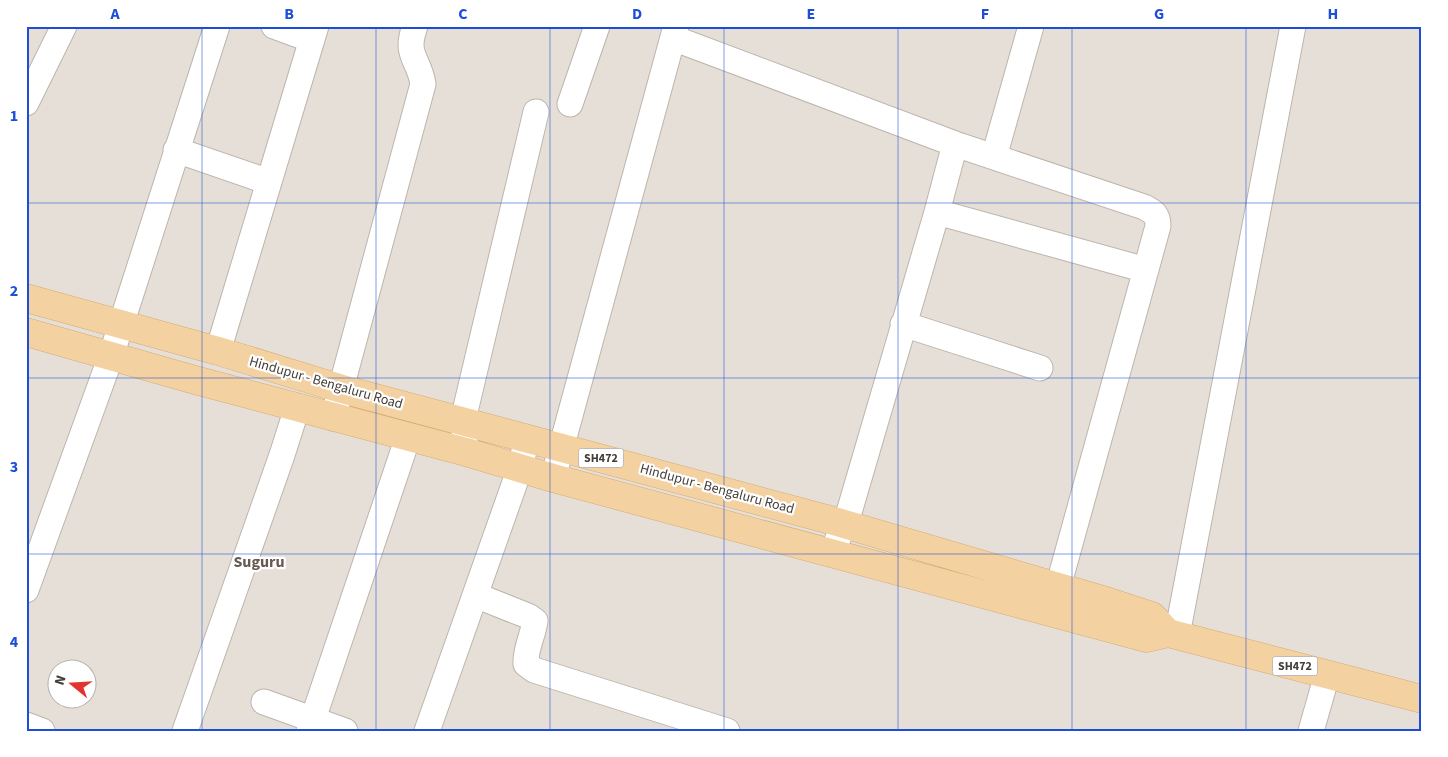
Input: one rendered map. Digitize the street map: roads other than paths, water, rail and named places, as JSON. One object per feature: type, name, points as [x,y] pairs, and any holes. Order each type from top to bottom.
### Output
[{"type":"main road","name":"Hindupur - Bengaluru Road","points":[[26,298],[218,351],[342,389],[845,524],[1152,616],[1172,634]]},
{"type":"main road","name":"SH472","points":[[26,332],[333,418],[466,452],[553,478],[1146,638],[1172,634],[1422,699]]},
{"type":"street","points":[[26,103],[64,26]]},
{"type":"street","points":[[26,590],[111,356],[217,26]]},
{"type":"street","points":[[218,351],[314,33],[274,26]]},
{"type":"street","points":[[333,418],[423,84],[421,72],[410,52],[415,26]]},
{"type":"street","points":[[570,104],[597,26]]},
{"type":"street","points":[[994,157],[1031,26]]},
{"type":"street","points":[[1172,634],[1293,26]]},
{"type":"street","points":[[553,478],[675,32],[955,144],[1153,211],[1158,217],[1158,226],[1058,587]]},
{"type":"street","points":[[466,452],[463,420],[536,112]]},
{"type":"street","points":[[832,553],[845,524],[937,212],[955,144]]},
{"type":"street","points":[[176,150],[269,182]]},
{"type":"street","points":[[937,212],[1146,270]]},
{"type":"street","points":[[903,324],[1040,368]]},
{"type":"street","points":[[185,731],[297,408]]},
{"type":"street","points":[[311,725],[408,437]]},
{"type":"street","points":[[427,731],[520,468],[527,438]]},
{"type":"street","points":[[475,595],[528,616],[535,621],[526,655],[526,664],[534,670],[727,731]]},
{"type":"street","points":[[1311,731],[1327,674]]},
{"type":"street","points":[[264,702],[311,725],[345,731]]},
{"type":"street","points":[[26,725],[42,731]]},
{"type":"district","name":"Suguru","points":[[259,562]]}]
